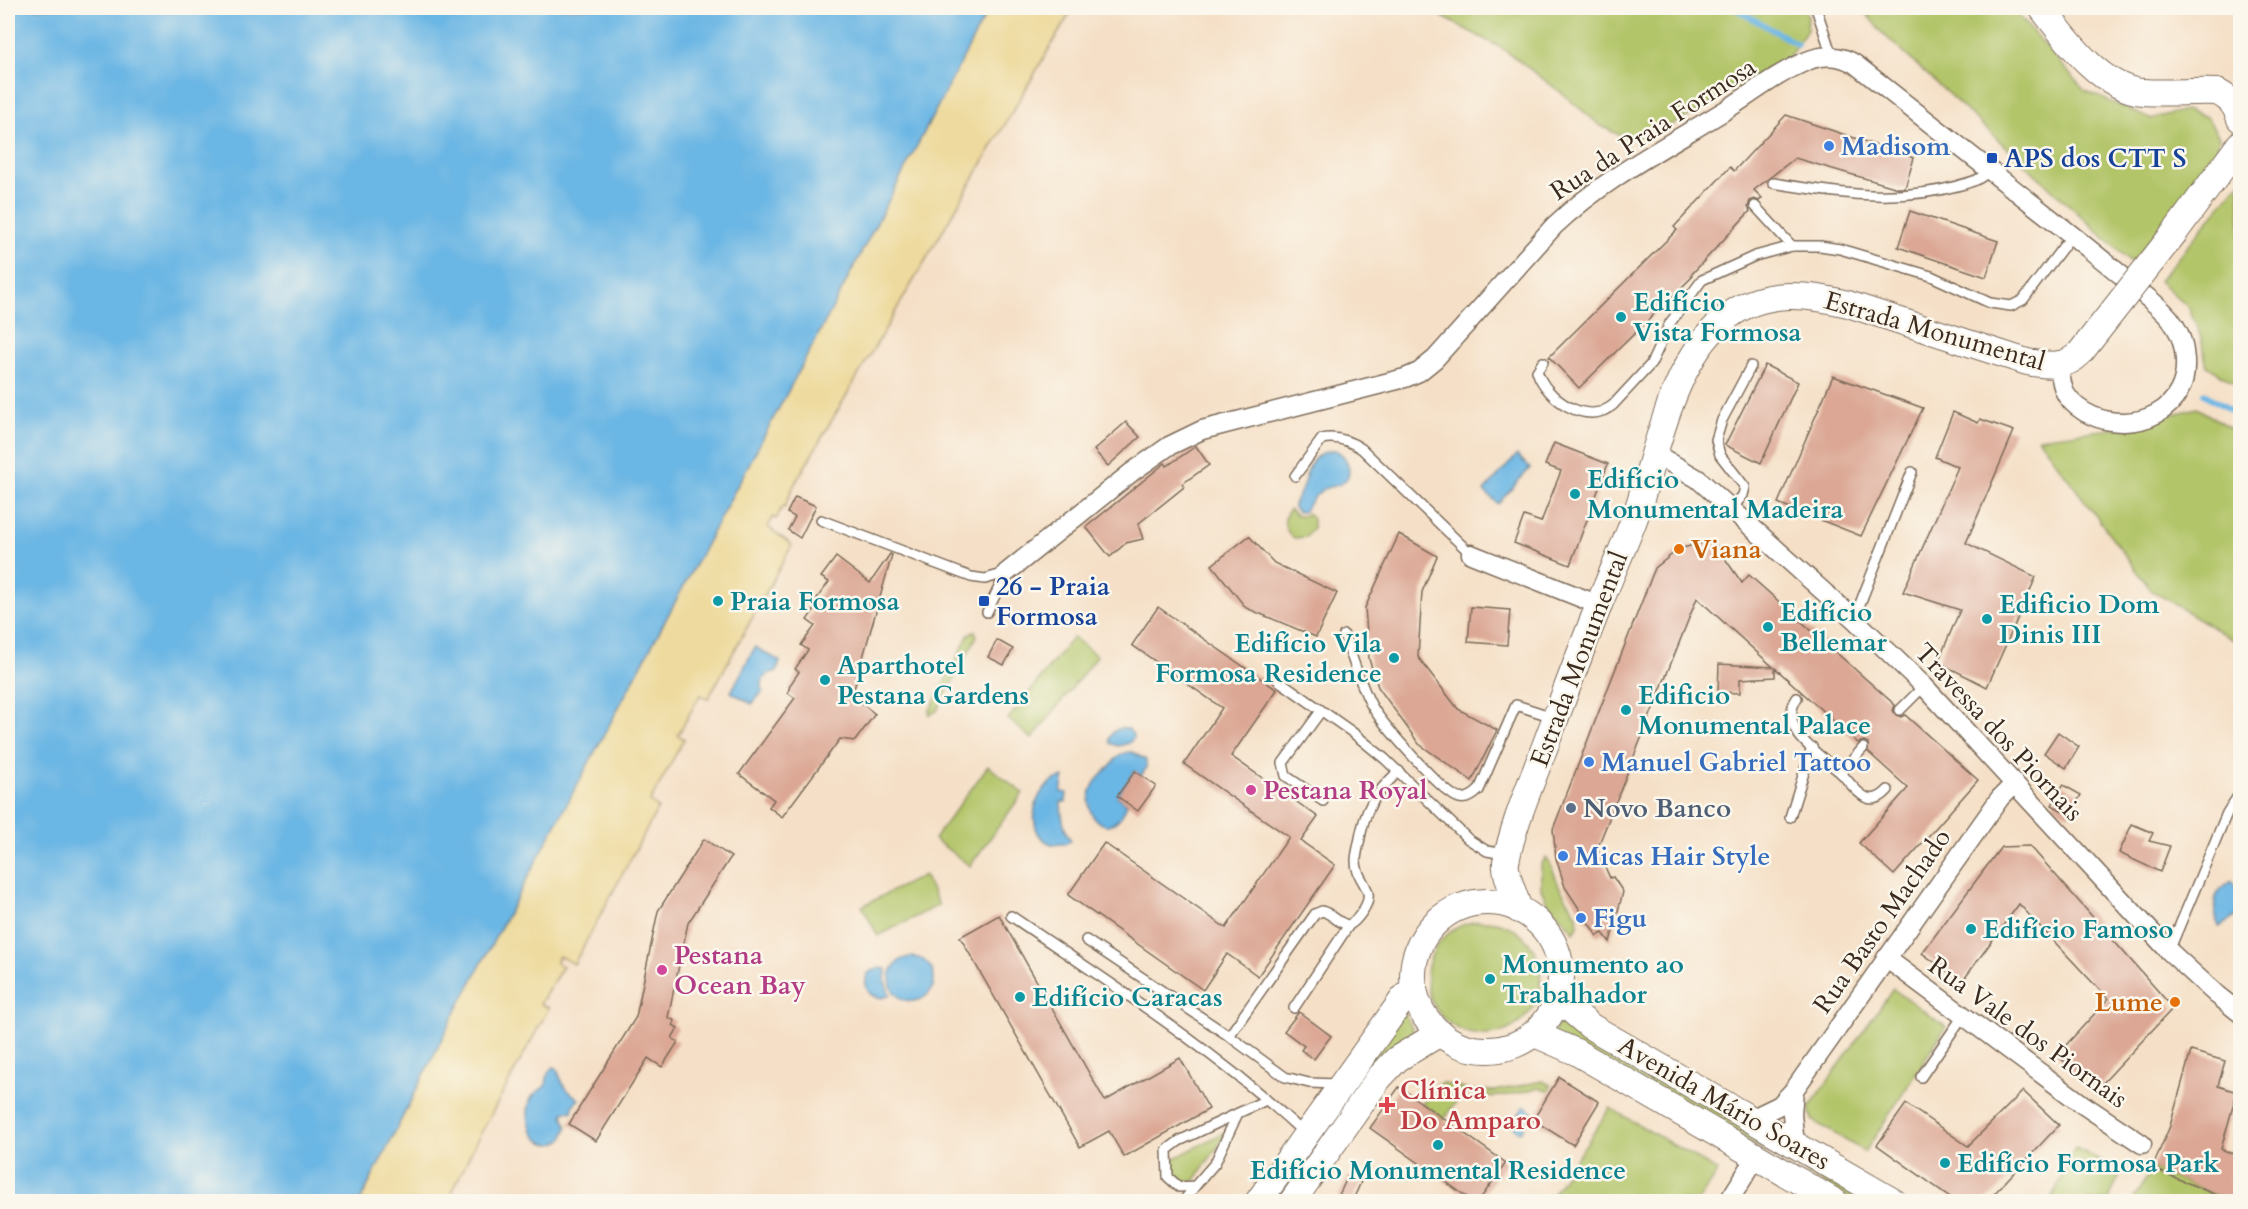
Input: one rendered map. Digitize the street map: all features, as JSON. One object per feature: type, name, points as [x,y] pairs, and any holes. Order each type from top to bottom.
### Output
[{"type":"main road","points":[[2042,8],[2080,55],[2100,73],[2123,87],[2141,92],[2217,92],[2227,97],[2241,119]]},
{"type":"main road","name":"Estrada Monumental","points":[[1480,902],[1507,860],[1519,817],[1555,718],[1635,517],[1654,453],[1681,381],[1703,341],[1728,316],[1742,307],[1763,299],[1794,295],[1826,298],[2027,362],[2069,359],[2175,232],[2241,144]]},
{"type":"main road","points":[[1507,860],[1519,910]]},
{"type":"main road","points":[[1480,902],[1500,903],[1519,910],[1537,921],[1550,938],[1560,968],[1558,999],[1551,1013],[1534,1034],[1516,1044],[1501,1049],[1484,1050],[1461,1045],[1440,1033],[1428,1020],[1419,1004],[1414,987],[1414,967],[1419,948],[1429,931],[1443,917],[1460,907],[1480,902]]},
{"type":"main road","points":[[1258,1202],[1402,999],[1414,987]]},
{"type":"main road","name":"Avenida Mário Soares","points":[[1558,999],[1590,1026],[1894,1202]]},
{"type":"main road","points":[[1292,1202],[1379,1078],[1397,1059],[1440,1033]]},
{"type":"main road","name":"Avenida Mário Soares","points":[[1534,1034],[1576,1052],[1835,1202]]},
{"type":"street","points":[[1832,56],[1855,64],[2165,312],[2176,328],[2182,345],[2184,377],[2179,392],[2164,410],[2146,418],[2125,422],[2106,422],[2078,407],[2066,394],[2069,359]]},
{"type":"street","name":"Rua da Praia Formosa","points":[[1005,573],[1132,472],[1184,437],[1202,430],[1376,386],[1419,372],[1435,360],[1554,226],[1573,208],[1635,165],[1806,61],[1832,56]]},
{"type":"street","name":"Travessa dos Piornais","points":[[1654,453],[1698,479],[1854,619],[1924,686],[2169,951],[2238,1015]]},
{"type":"street","points":[[1472,555],[1599,605]]},
{"type":"street","name":"Rua Basto Machado","points":[[1751,1119],[1780,1105],[1794,1090],[2001,798],[2014,784]]},
{"type":"street","name":"Rua Vale dos Piornais","points":[[1886,958],[2091,1110],[2142,1143]]},
{"type":"street","points":[[1794,1090],[1792,1128],[1795,1145]]},
{"type":"street","points":[[1728,1202],[1757,1156]]},
{"type":"lane","points":[[1816,8],[1832,56]]},
{"type":"lane","points":[[1773,183],[1840,194],[1912,195],[1981,179],[1989,170]]},
{"type":"lane","points":[[1755,206],[1792,246]]},
{"type":"lane","points":[[1543,362],[1537,371],[1540,380],[1555,397],[1572,409],[1597,414],[1607,410],[1651,364],[1670,323],[1702,280],[1755,256],[1792,246],[1840,249],[1931,276],[1990,303],[2011,306],[2023,300],[2072,236]]},
{"type":"lane","points":[[1731,510],[1743,495],[1745,487],[1720,455],[1716,440],[1722,420],[1751,366]]},
{"type":"lane","points":[[1295,476],[1322,439],[1331,437],[1353,443],[1472,555]]},
{"type":"lane","points":[[1854,619],[1912,472]]},
{"type":"lane","points":[[821,520],[971,577],[985,579],[1005,573]]},
{"type":"lane","points":[[987,612],[1005,573]]},
{"type":"lane","points":[[1344,635],[1372,706],[1385,726],[1445,789],[1459,798],[1466,799],[1479,790],[1516,705],[1555,718]]},
{"type":"lane","points":[[1278,681],[1352,732],[1399,771],[1467,839],[1507,860]]},
{"type":"lane","points":[[1900,710],[1924,686]]},
{"type":"lane","points":[[1797,698],[1794,703],[1792,722],[1799,736],[1865,798],[1874,800],[1884,796],[1888,790]]},
{"type":"lane","points":[[1321,711],[1283,763],[1286,776],[1323,801]]},
{"type":"lane","points":[[1790,817],[1812,747]]},
{"type":"lane","points":[[1841,773],[1863,748]]},
{"type":"lane","points":[[1294,1008],[1349,925],[1369,903],[1368,889],[1360,878],[1356,862],[1363,818],[1379,789],[1399,771]]},
{"type":"lane","points":[[2169,951],[2227,813],[2241,793]]},
{"type":"lane","points":[[1229,1036],[1315,914],[1322,911],[1330,914],[1342,924],[1349,925]]},
{"type":"lane","points":[[1011,916],[1175,1028],[1266,1100],[1306,1135]]},
{"type":"lane","points":[[1086,940],[1229,1036],[1285,1077],[1309,1083],[1343,1083]]},
{"type":"lane","points":[[1921,1077],[1963,1016]]},
{"type":"lane","points":[[1195,1186],[1179,1187],[1168,1177],[1167,1150],[1179,1141],[1266,1100]]},
{"type":"lane","points":[[1183,1202],[1215,1163],[1238,1113]]},
{"type":"green space","points":[[1426,8],[1804,8],[1808,17],[1807,30],[1789,57],[1698,111],[1643,137],[1621,136],[1601,126],[1503,49]]},
{"type":"green space","points":[[1862,8],[2012,8],[2084,90],[2150,119],[2185,110],[2207,117],[2219,137],[2216,164],[2132,263],[1881,32]]},
{"type":"green space","points":[[2240,182],[2240,387],[2207,366],[2200,335],[2189,308],[2159,281]]},
{"type":"green space","points":[[2197,408],[2240,434],[2240,644],[2151,590],[2038,438],[2119,428]]},
{"type":"green space","points":[[1289,509],[1297,516],[1308,513],[1313,519],[1313,528],[1306,537],[1294,538],[1288,532],[1285,517]]},
{"type":"green space","points":[[975,631],[977,636],[937,711],[930,715],[929,712],[969,634]]},
{"type":"green space","points":[[1073,637],[1097,656],[1032,739],[1008,719]]},
{"type":"green space","points":[[988,766],[1023,793],[970,866],[934,839]]},
{"type":"green space","points":[[1546,857],[1559,886],[1577,915],[1578,926],[1574,932],[1546,900],[1541,888],[1541,864]]},
{"type":"green space","points":[[924,875],[939,905],[878,936],[862,906]]},
{"type":"green space","points":[[1484,921],[1506,926],[1524,938],[1536,956],[1541,978],[1536,1000],[1524,1018],[1506,1030],[1484,1035],[1462,1030],[1444,1018],[1432,1000],[1427,978],[1432,956],[1444,938],[1462,926]]},
{"type":"green space","points":[[1893,989],[1946,1027],[1865,1152],[1812,1120],[1809,1108]]},
{"type":"green space","points":[[1404,1011],[1414,1033],[1402,1041],[1375,1070],[1366,1064]]},
{"type":"green space","points":[[1563,1016],[1798,1158],[1794,1167],[1553,1034]]},
{"type":"green space","points":[[1361,1073],[1369,1078],[1281,1201],[1269,1202]]},
{"type":"green space","points":[[1542,1081],[1551,1085],[1548,1091],[1538,1088],[1505,1096],[1474,1097],[1475,1090],[1495,1091]]},
{"type":"green space","points":[[1443,1083],[1468,1090],[1467,1095],[1461,1095],[1444,1119],[1422,1103],[1437,1085]]},
{"type":"green space","points":[[1610,1108],[1718,1171],[1698,1201],[1548,1201]]},
{"type":"green space","points":[[1225,1132],[1225,1136],[1195,1180],[1183,1185],[1173,1180],[1169,1165],[1173,1159]]},
{"type":"green space","points":[[2075,1148],[2122,1170],[2108,1201],[2051,1201]]},
{"type":"green space","points":[[1810,1165],[1873,1201],[1855,1201],[1805,1173]]},
{"type":"green space","points":[[2152,1168],[2233,1202],[2132,1202]]},
{"type":"sand","name":"Praia Formosa","points":[[989,8],[1073,8],[794,485],[784,508],[782,507],[776,519],[772,517],[768,527],[792,545],[708,699],[700,695],[678,735],[684,739],[650,802],[658,808],[574,964],[559,956],[556,963],[563,966],[540,1004],[549,1008],[475,1144],[448,1201],[360,1202],[456,1011],[824,324]]},
{"type":"water","points":[[8,8],[989,8],[824,324],[456,1011],[360,1201],[8,1201]]},
{"type":"water","points":[[1335,450],[1347,461],[1348,476],[1340,484],[1322,490],[1303,512],[1298,512],[1294,508],[1294,503],[1301,491],[1310,464],[1319,455]]},
{"type":"water","points":[[1517,455],[1530,468],[1498,504],[1484,491]]},
{"type":"water","points":[[755,647],[780,661],[777,672],[764,677],[763,691],[752,704],[731,692]]},
{"type":"water","points":[[1121,728],[1129,729],[1134,737],[1129,743],[1118,746],[1110,743],[1112,733]]},
{"type":"water","points":[[1132,752],[1146,760],[1146,768],[1141,776],[1135,771],[1117,796],[1127,804],[1121,817],[1106,825],[1098,822],[1090,807],[1090,796],[1094,784],[1119,756]]},
{"type":"water","points":[[1064,777],[1061,792],[1067,793],[1066,802],[1061,802],[1061,812],[1064,827],[1071,841],[1056,844],[1045,841],[1038,832],[1034,820],[1035,806],[1050,783]]},
{"type":"water","points":[[2232,881],[2240,896],[2240,914],[2219,927],[2214,907],[2215,901],[2220,890]]},
{"type":"water","points":[[912,957],[928,963],[934,979],[928,995],[912,1001],[896,995],[890,979],[896,963]]},
{"type":"water","points":[[878,968],[886,969],[885,982],[890,995],[879,998],[870,993],[866,984],[868,973]]},
{"type":"water","points":[[553,1067],[557,1068],[565,1086],[579,1099],[574,1104],[572,1112],[566,1111],[563,1114],[567,1128],[563,1139],[554,1143],[546,1143],[533,1133],[528,1115],[532,1097],[546,1085],[548,1072]]},
{"type":"water","points":[[1524,1106],[1533,1112],[1522,1131],[1519,1132],[1512,1125]]},
{"type":"building","points":[[1786,115],[1914,158],[1905,188],[1898,188],[1795,158],[1754,190],[1762,198],[1759,201],[1754,199],[1750,201],[1748,207],[1750,211],[1691,275],[1692,277],[1579,388],[1549,357],[1677,230],[1674,227],[1730,167],[1734,171]]},
{"type":"building","points":[[1910,211],[1998,241],[1986,277],[1898,247]]},
{"type":"building","points":[[1765,365],[1798,382],[1761,463],[1725,445]]},
{"type":"building","points":[[1833,376],[1923,408],[1861,536],[1778,503]]},
{"type":"building","points":[[1953,412],[1978,423],[1980,419],[2014,431],[1966,543],[2036,577],[1987,687],[1938,662],[1960,610],[1903,592],[1958,467],[1935,457]]},
{"type":"building","points":[[1126,422],[1140,437],[1108,466],[1094,450]]},
{"type":"building","name":"Edifício Monumental Madeira","points":[[1554,443],[1608,464],[1570,565],[1514,543],[1524,516],[1541,522],[1561,471],[1545,465]]},
{"type":"building","points":[[1196,446],[1209,465],[1182,484],[1184,487],[1138,524],[1143,539],[1126,543],[1110,557],[1086,527],[1165,463],[1167,466]]},
{"type":"building","points":[[795,497],[816,506],[800,538],[788,530],[795,517],[787,513]]},
{"type":"building","name":"Edifício Vila Formosa Residence","points":[[1399,534],[1437,556],[1422,592],[1418,657],[1458,709],[1497,730],[1472,781],[1419,744],[1378,687],[1369,659],[1365,608]]},
{"type":"building","name":"Edifício Vila Formosa Residence","points":[[1249,536],[1274,563],[1337,593],[1316,637],[1246,608],[1212,565]]},
{"type":"building","points":[[1712,540],[1742,583],[1749,575],[1895,705],[1893,711],[1896,715],[1901,717],[1905,715],[1978,780],[1894,875],[1859,843],[1908,788],[1868,752],[1868,743],[1864,741],[1858,743],[1775,668],[1775,677],[1740,679],[1740,693],[1718,692],[1719,664],[1773,667],[1697,598],[1597,849],[1610,878],[1613,877],[1623,892],[1610,942],[1603,933],[1597,936],[1565,887],[1556,858],[1553,829],[1655,568],[1679,549]]},
{"type":"building","name":"Aparthotel Pestana Gardens","points":[[890,554],[892,555],[852,696],[875,714],[855,741],[840,739],[782,817],[769,807],[774,800],[739,774],[795,698],[788,693],[790,685],[799,672],[795,669],[808,650],[801,645],[815,626],[807,620],[819,603],[815,601],[829,582],[821,577],[836,557],[870,583]]},
{"type":"building","name":"Pestana Royal","points":[[1158,607],[1277,690],[1231,756],[1318,817],[1301,841],[1335,865],[1258,976],[1227,954],[1203,990],[1068,895],[1104,843],[1226,928],[1289,837],[1184,764],[1222,708],[1132,645]]},
{"type":"building","points":[[1471,607],[1510,610],[1507,645],[1468,642]]},
{"type":"building","points":[[997,640],[1013,649],[1004,665],[988,657]]},
{"type":"building","points":[[2058,732],[2079,747],[2066,768],[2044,753]]},
{"type":"building","points":[[1135,771],[1156,786],[1138,811],[1117,796]]},
{"type":"building","points":[[2063,785],[2081,795],[2069,815],[2052,805]]},
{"type":"building","points":[[2132,824],[2153,833],[2149,841],[2170,846],[2160,872],[2119,853]]},
{"type":"building","name":"Pestana Ocean Bay","points":[[704,839],[731,857],[688,923],[668,1017],[675,1021],[673,1025],[678,1028],[672,1038],[678,1042],[662,1067],[648,1058],[596,1141],[569,1124],[636,1017],[658,911]]},
{"type":"building","name":"Edifício Famoso","points":[[2030,846],[2173,1008],[2101,1085],[2085,1071],[2080,1076],[2057,1055],[2108,999],[2019,904],[1962,982],[1922,953],[2001,847]]},
{"type":"building","name":"Edifício Caracas","points":[[999,915],[1105,1101],[1180,1058],[1209,1109],[1124,1157],[1109,1131],[1080,1147],[960,937]]},
{"type":"building","points":[[1299,1012],[1331,1036],[1314,1059],[1301,1050],[1304,1046],[1284,1031]]},
{"type":"building","points":[[2191,1051],[2225,1061],[2218,1086],[2237,1092],[2221,1149],[2241,1157],[2241,1202],[2233,1202],[2152,1168],[2170,1126]]},
{"type":"building","name":"Edifício Monumental Residence","points":[[1559,1077],[1599,1102],[1573,1145],[1533,1120]]},
{"type":"building","name":"Edifício Monumental Residence","points":[[1399,1087],[1506,1163],[1478,1202],[1474,1202],[1370,1128]]},
{"type":"building","name":"Edifício Formosa Park","points":[[2023,1091],[2059,1125],[1992,1196],[1981,1202],[1958,1202],[1877,1145],[1906,1104],[1968,1146]]},
{"type":"building","points":[[1348,1176],[1361,1182],[1352,1202],[1338,1197]]},
{"type":"waterway","points":[[1734,8],[1797,44]]},
{"type":"waterway","points":[[2204,394],[2240,416]]},
{"type":"place","name":"Madisom","points":[[1829,146]]},
{"type":"place","name":"APS dos CTT S","points":[[1992,158]]},
{"type":"place","name":"Edifício Vista Formosa","points":[[1621,317]]},
{"type":"place","name":"Edifício Monumental Madeira","points":[[1575,494]]},
{"type":"place","name":"Viana","points":[[1679,549]]},
{"type":"place","name":"Praia Formosa","points":[[718,601]]},
{"type":"place","name":"26 - Praia Formosa","points":[[984,601]]},
{"type":"place","name":"Edificio Dom Dinis III","points":[[1987,619]]},
{"type":"place","name":"Edifício Bellemar","points":[[1768,627]]},
{"type":"place","name":"Edifício Vila Formosa Residence","points":[[1394,658]]},
{"type":"place","name":"Aparthotel Pestana Gardens","points":[[825,680]]},
{"type":"place","name":"Edificio Monumental Palace","points":[[1626,710]]},
{"type":"place","name":"Manuel Gabriel Tattoo","points":[[1589,762]]},
{"type":"place","name":"Pestana Royal","points":[[1251,790]]},
{"type":"place","name":"Novo Banco","points":[[1571,808]]},
{"type":"place","name":"Micas Hair Style","points":[[1563,856]]},
{"type":"place","name":"Figu","points":[[1581,918]]},
{"type":"place","name":"Edifício Famoso","points":[[1971,929]]},
{"type":"place","name":"Pestana Ocean Bay","points":[[662,970]]},
{"type":"place","name":"Monumento ao Trabalhador","points":[[1490,979]]},
{"type":"place","name":"Edifício Caracas","points":[[1020,997]]},
{"type":"place","name":"Lume","points":[[2175,1002]]},
{"type":"place","name":"Clínica Do Amparo","points":[[1387,1105]]},
{"type":"place","name":"Edifício Monumental Residence","points":[[1438,1145]]},
{"type":"place","name":"Edifício Formosa Park","points":[[1945,1163]]}]
